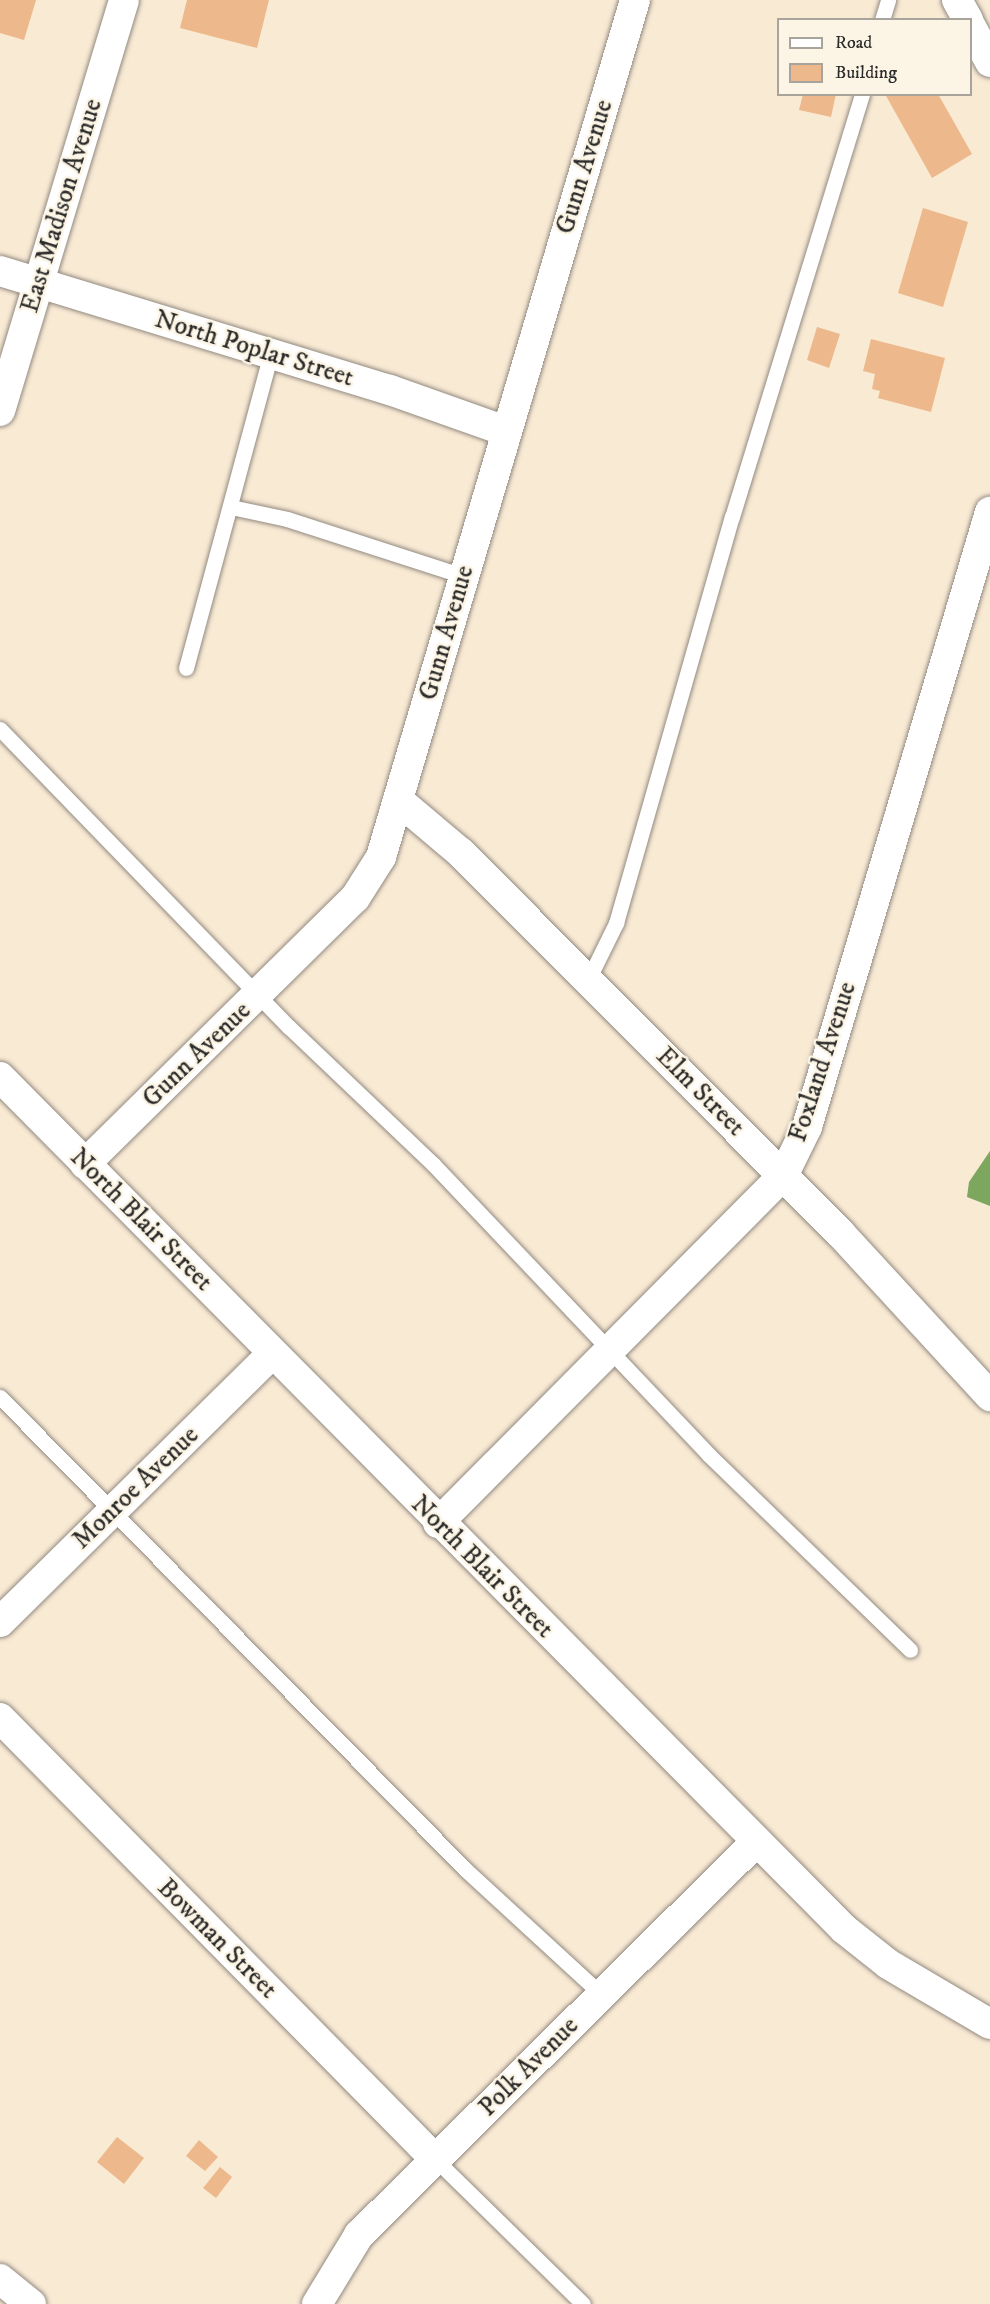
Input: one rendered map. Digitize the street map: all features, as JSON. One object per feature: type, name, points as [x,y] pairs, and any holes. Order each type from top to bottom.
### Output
[{"type":"street","name":"East Madison Avenue","points":[[0,411],[124,0]]},
{"type":"street","name":"Gunn Avenue","points":[[86,1164],[364,887],[381,857],[635,0]]},
{"type":"street","points":[[957,0],[967,18]]},
{"type":"street","points":[[972,29],[990,62]]},
{"type":"street","name":"North Poplar Street","points":[[0,271],[271,354],[506,431]]},
{"type":"street","name":"Foxland Avenue","points":[[438,1523],[611,1353],[783,1176],[807,1127],[990,512]]},
{"type":"street","name":"Elm Street","points":[[398,800],[461,853],[588,980],[783,1176],[990,1395]]},
{"type":"street","name":"North Blair Street","points":[[0,1077],[438,1523],[844,1929],[888,1964],[990,2024]]},
{"type":"street","name":"Monroe Avenue","points":[[0,1622],[272,1354]]},
{"type":"street","name":"Bowman Street","points":[[0,1718],[435,2159]]},
{"type":"street","name":"Polk Avenue","points":[[317,2304],[359,2235],[756,1842]]},
{"type":"street","points":[[0,2279],[30,2304]]},
{"type":"lane","points":[[883,18],[888,0]]},
{"type":"lane","points":[[588,980],[616,923],[732,517],[861,96]]},
{"type":"lane","points":[[186,668],[271,354]]},
{"type":"lane","points":[[231,507],[287,519],[463,576]]},
{"type":"lane","points":[[0,729],[258,995],[433,1164],[611,1353],[910,1650]]},
{"type":"lane","points":[[0,1397],[67,1460],[110,1514],[235,1630],[563,1965],[602,1995]]},
{"type":"lane","points":[[435,2159],[583,2304]]},
{"type":"green space","points":[[990,1151],[990,1206],[967,1197],[969,1182]]},
{"type":"building","points":[[0,0],[36,0],[24,40],[0,33]]},
{"type":"building","points":[[187,0],[269,0],[257,48],[180,28]]},
{"type":"building","points":[[802,96],[836,96],[831,117],[799,110]]},
{"type":"building","points":[[886,96],[939,96],[972,154],[932,178]]},
{"type":"building","points":[[923,208],[968,222],[943,307],[898,293]]},
{"type":"building","points":[[817,327],[840,334],[829,368],[807,360]]},
{"type":"building","points":[[871,339],[945,358],[931,412],[878,398],[880,391],[872,389],[875,374],[863,371]]},
{"type":"building","points":[[117,2137],[144,2158],[124,2184],[97,2162]]},
{"type":"building","points":[[199,2140],[218,2157],[205,2171],[186,2156]]},
{"type":"building","points":[[220,2167],[232,2177],[216,2198],[203,2188]]}]
